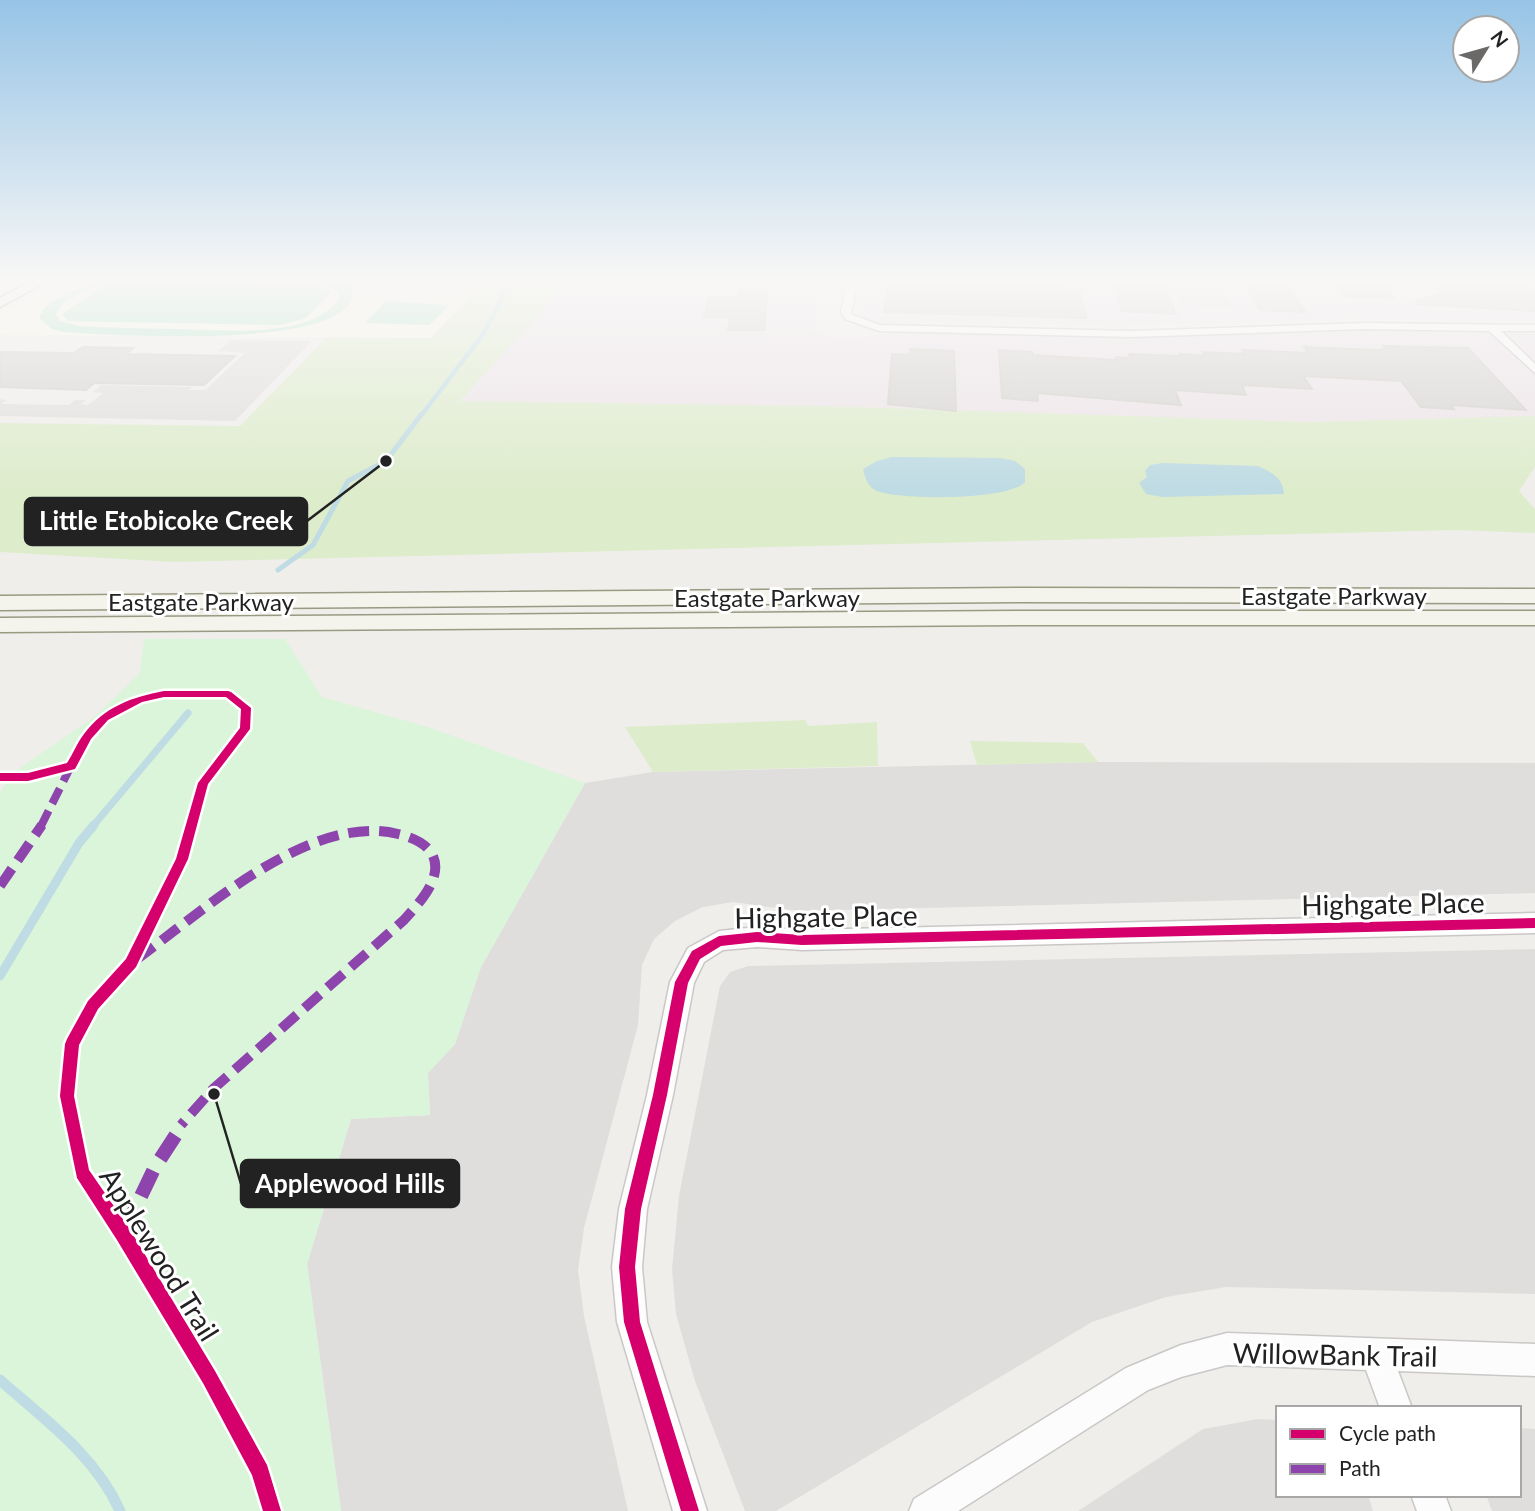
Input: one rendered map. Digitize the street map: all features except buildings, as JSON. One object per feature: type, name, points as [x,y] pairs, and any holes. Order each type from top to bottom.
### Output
[{"type":"main road","name":"Eastgate Parkway","points":[[0,603],[1048,595],[1535,596]]},
{"type":"main road","name":"Eastgate Parkway","points":[[0,625],[1048,617],[1535,618]]},
{"type":"street","points":[[1513,349],[1535,370]]},
{"type":"street","name":"Highgate Place","points":[[690,1511],[632,1322],[627,1267],[633,1209],[660,1095],[682,982],[696,955],[719,941],[757,937],[802,940],[1535,923]]},
{"type":"street","name":"WillowBank Trail","points":[[926,1511],[1137,1379],[1181,1361],[1227,1349],[1535,1360]]},
{"type":"street","points":[[1376,1355],[1395,1406]]},
{"type":"shaded area","points":[[221,349],[305,349],[235,421],[0,416],[0,399],[6,400],[1,404],[69,405],[75,400],[86,400],[81,404],[88,405],[103,393],[93,392],[101,385],[192,387],[189,390],[205,390],[245,353],[218,351]]},
{"type":"shaded area","points":[[508,349],[1535,349],[1535,416],[1306,422],[824,406],[460,401]]},
{"type":"shaded area","points":[[1098,762],[1535,763],[1535,893],[799,911],[733,902],[703,907],[675,921],[654,939],[642,965],[638,1025],[584,1228],[578,1270],[584,1316],[628,1511],[341,1511],[307,1264],[351,1119],[430,1115],[428,1073],[455,1044],[481,967],[585,783],[653,772]]},
{"type":"shaded area","points":[[1535,949],[1535,1294],[1226,1287],[1166,1297],[1092,1322],[776,1511],[745,1511],[695,1381],[676,1314],[672,1269],[679,1196],[720,986],[730,972],[748,966]]},
{"type":"shaded area","points":[[1258,1419],[1276,1420],[1276,1497],[1369,1497],[1373,1511],[1078,1511],[1203,1429]]},
{"type":"shaded area","points":[[1521,1428],[1535,1429],[1535,1511],[1492,1511],[1487,1497],[1521,1497]]},
{"type":"green space","points":[[316,349],[508,349],[460,401],[824,406],[1306,422],[1535,416],[1535,467],[1519,491],[1535,509],[1535,533],[1456,530],[175,562],[0,552],[0,423],[240,426]]},
{"type":"green space","points":[[144,639],[285,639],[322,697],[428,727],[585,783],[481,967],[455,1044],[428,1073],[430,1115],[351,1119],[307,1264],[341,1511],[0,1511],[0,792],[14,772],[97,715],[140,673]]},
{"type":"green space","points":[[805,720],[808,726],[877,722],[878,766],[653,772],[625,727]]},
{"type":"green space","points":[[970,741],[1083,743],[1098,762],[977,765]]},
{"type":"water","points":[[892,457],[1000,458],[1015,461],[1025,469],[1025,482],[998,493],[977,496],[907,496],[877,491],[869,485],[863,469]]},
{"type":"water","points":[[1163,463],[1258,466],[1276,476],[1284,494],[1162,497],[1146,494],[1139,483],[1147,477],[1145,471],[1150,465]]},
{"type":"waterway","points":[[420,417],[472,349]]},
{"type":"waterway","points":[[278,570],[313,545],[348,481],[386,461],[421,415]]},
{"type":"waterway","points":[[93,826],[188,713]]},
{"type":"waterway","points":[[0,976],[79,843],[94,825]]},
{"type":"waterway","points":[[0,1380],[83,1456],[110,1491],[120,1511]]},
{"type":"marked path","points":[[0,886],[40,828],[71,766]]},
{"type":"marked path","points":[[123,1234],[155,1167],[185,1121],[208,1094],[272,1035],[404,920],[429,887],[434,875],[435,859],[431,851],[415,839],[384,831],[348,832],[317,842],[252,877],[137,959]]},
{"type":"cycle path","name":"Applewood Trail","points":[[0,777],[28,777],[71,766],[87,737],[104,718],[139,699],[164,694],[228,694],[246,708],[245,729],[203,783],[182,859],[131,963],[93,1005],[72,1044],[67,1096],[82,1173],[123,1234],[209,1377],[260,1472],[272,1511]]},
{"type":"cycle path","points":[[690,1511],[632,1322],[627,1267],[633,1209],[660,1095],[682,982],[696,955],[719,941],[757,937],[802,940],[1535,923]]},
{"type":"place","name":"Little Etobicoke Creek","points":[[386,461]]},
{"type":"place","name":"Applewood Hills","points":[[214,1094]]}]
